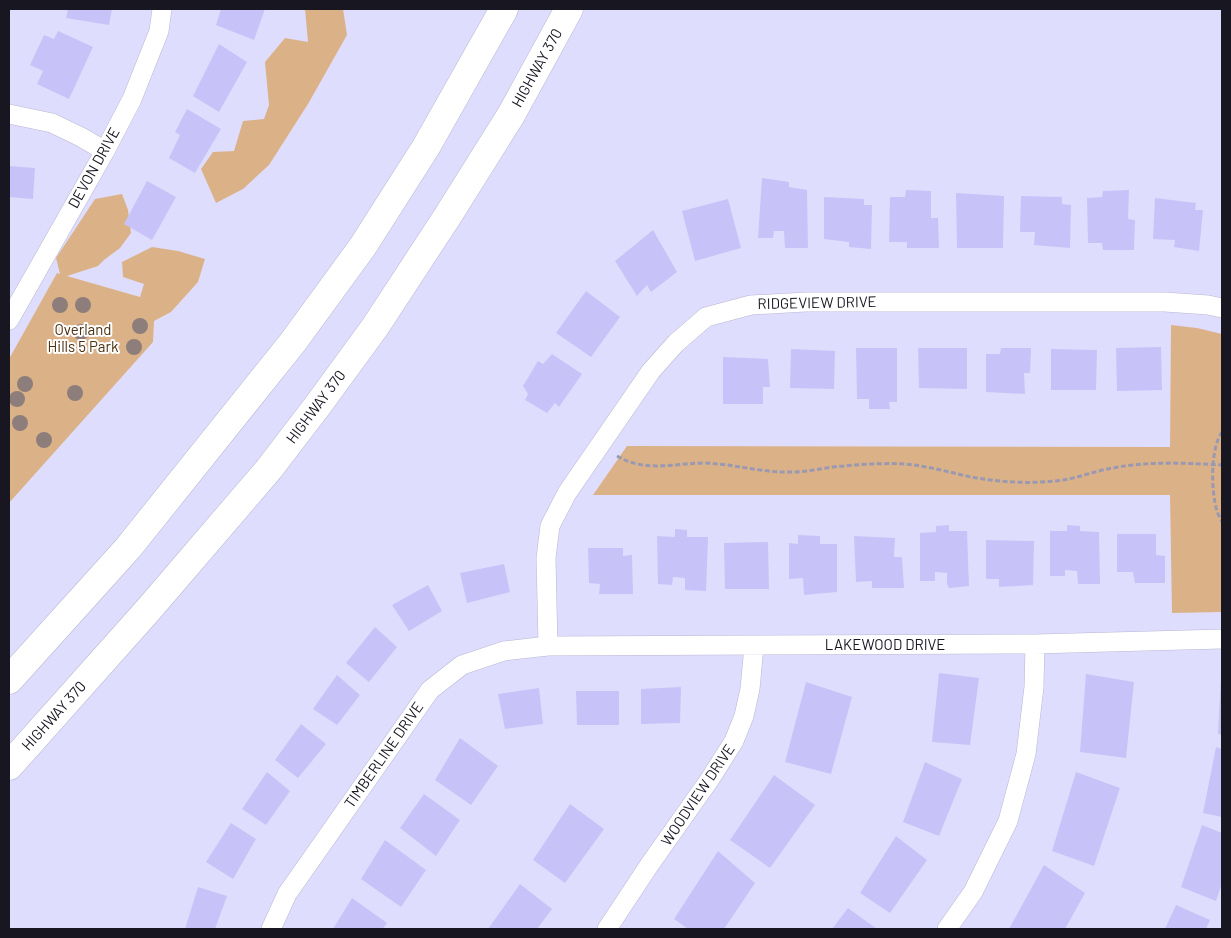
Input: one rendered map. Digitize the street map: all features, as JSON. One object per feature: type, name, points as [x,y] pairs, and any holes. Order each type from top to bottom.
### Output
[{"type":"highway","points":[[9,680],[128,548],[293,342],[363,246],[390,204],[426,147],[504,9]]},
{"type":"highway","name":"HIGHWAY 370","points":[[9,766],[149,609],[269,470],[324,397],[375,327],[448,217],[511,115],[569,9]]},
{"type":"street","name":"DEVON DRIVE","points":[[9,320],[105,151],[136,90],[159,31],[162,9]]},
{"type":"street","points":[[9,114],[52,123],[82,137],[105,151]]},
{"type":"street","name":"RIDGEVIEW DRIVE","points":[[548,646],[546,558],[550,526],[567,492],[651,371],[676,343],[706,317],[751,305],[806,302],[1165,302],[1208,305],[1222,308]]},
{"type":"street","name":"LAKEWOOD DRIVE","points":[[548,646],[1034,644],[1222,639]]},
{"type":"street","points":[[947,929],[973,892],[1008,821],[1026,754],[1034,687],[1034,644]]},
{"type":"street","name":"TIMBERLINE DRIVE","points":[[271,929],[287,894],[430,690],[462,666],[504,651],[548,646]]},
{"type":"street","name":"WOODVIEW DRIVE","points":[[607,929],[734,741],[744,716],[750,689],[754,646]]},
{"type":"path","points":[[1222,432],[1214,448],[1213,465],[1214,492],[1217,511],[1222,522]]},
{"type":"path","points":[[614,454],[625,461],[640,465],[717,464],[768,472],[812,471],[851,465],[905,464],[1005,482],[1055,481],[1077,478],[1112,468],[1143,464],[1222,465]]},
{"type":"green space","points":[[305,9],[343,9],[347,35],[308,104],[269,165],[243,189],[216,203],[201,169],[213,152],[234,151],[243,121],[264,119],[269,105],[265,62],[285,38],[308,42]]},
{"type":"green space","name":"Overland Hills 5 Park","points":[[122,194],[128,210],[131,233],[120,248],[98,266],[67,276],[140,297],[144,284],[123,277],[122,262],[152,247],[178,251],[205,259],[198,282],[171,312],[154,321],[153,342],[9,503],[9,359],[57,273],[60,274],[56,258],[95,199]]},
{"type":"green space","points":[[1171,325],[1197,328],[1222,334],[1222,612],[1172,613],[1170,495],[593,495],[627,446],[1170,447]]},
{"type":"building","points":[[68,9],[112,9],[109,25],[66,18]]},
{"type":"building","points":[[221,9],[265,9],[254,40],[216,25]]},
{"type":"building","points":[[58,31],[93,47],[69,99],[37,84],[43,71],[30,65],[44,35],[54,39]]},
{"type":"building","points":[[219,44],[247,62],[219,112],[193,96]]},
{"type":"building","points":[[187,109],[221,129],[195,173],[169,158],[180,135],[175,132]]},
{"type":"building","points":[[9,166],[35,168],[33,199],[9,197]]},
{"type":"building","points":[[762,178],[789,182],[789,187],[807,190],[808,248],[785,248],[784,231],[774,231],[773,238],[758,238]]},
{"type":"building","points":[[147,181],[176,197],[152,240],[124,224]]},
{"type":"building","points":[[906,190],[931,191],[931,218],[938,218],[939,248],[907,248],[907,242],[889,242],[890,197],[905,197]]},
{"type":"building","points":[[1129,190],[1128,219],[1135,220],[1134,250],[1103,250],[1102,243],[1088,243],[1087,198],[1102,197],[1103,191]]},
{"type":"building","points":[[956,193],[1004,196],[1003,248],[957,248]]},
{"type":"building","points":[[1021,196],[1062,197],[1062,204],[1071,205],[1070,248],[1034,245],[1035,232],[1020,232]]},
{"type":"building","points":[[824,197],[864,199],[864,205],[872,205],[871,249],[849,247],[849,242],[824,239]]},
{"type":"building","points":[[1155,198],[1196,203],[1195,210],[1203,210],[1199,251],[1174,247],[1175,240],[1153,239]]},
{"type":"building","points":[[728,199],[741,248],[695,261],[682,211]]},
{"type":"building","points":[[653,230],[677,272],[651,292],[647,285],[637,296],[615,261]]},
{"type":"building","points":[[586,291],[620,317],[591,357],[556,333]]},
{"type":"building","points":[[1161,347],[1162,390],[1117,391],[1116,348]]},
{"type":"building","points":[[856,348],[897,348],[897,402],[889,402],[890,409],[869,409],[869,399],[857,399]]},
{"type":"building","points":[[918,348],[967,348],[967,389],[919,388]]},
{"type":"building","points":[[1001,348],[1031,348],[1030,373],[1024,373],[1025,394],[986,392],[986,354],[1000,354]]},
{"type":"building","points":[[791,349],[835,351],[834,389],[790,388]]},
{"type":"building","points":[[1051,349],[1097,350],[1096,390],[1051,390]]},
{"type":"building","points":[[552,354],[582,374],[559,407],[555,403],[547,413],[525,400],[528,394],[523,386],[538,361],[543,364]]},
{"type":"building","points":[[723,357],[768,359],[770,387],[763,387],[763,404],[723,404]]},
{"type":"building","points":[[949,525],[949,531],[967,531],[969,586],[949,588],[947,573],[935,572],[935,581],[920,581],[920,533],[936,532],[936,526]]},
{"type":"building","points":[[1067,525],[1080,526],[1080,531],[1099,532],[1100,584],[1078,584],[1077,571],[1065,570],[1065,576],[1050,576],[1050,531],[1067,531]]},
{"type":"building","points":[[675,529],[687,530],[687,537],[708,537],[706,591],[685,590],[685,578],[673,577],[672,585],[658,584],[657,536],[675,537]]},
{"type":"building","points":[[1117,534],[1156,534],[1156,555],[1165,556],[1165,583],[1135,583],[1133,572],[1117,572]]},
{"type":"building","points":[[798,535],[820,536],[820,544],[837,544],[837,592],[804,595],[803,578],[789,579],[789,543],[798,544]]},
{"type":"building","points":[[854,536],[895,538],[894,557],[902,557],[904,588],[872,588],[872,581],[856,582]]},
{"type":"building","points":[[986,540],[1034,541],[1033,585],[999,587],[999,579],[986,579]]},
{"type":"building","points":[[768,542],[769,589],[725,589],[724,543]]},
{"type":"building","points":[[588,548],[623,548],[623,556],[632,555],[633,594],[599,594],[600,584],[589,583]]},
{"type":"building","points":[[504,564],[510,592],[467,603],[460,573]]},
{"type":"building","points":[[428,585],[442,611],[409,631],[392,605]]},
{"type":"building","points":[[375,627],[397,647],[369,682],[346,663]]},
{"type":"building","points":[[939,673],[979,678],[970,745],[932,742]]},
{"type":"building","points":[[1086,674],[1134,682],[1126,758],[1080,752]]},
{"type":"building","points":[[337,675],[360,695],[337,725],[313,709]]},
{"type":"building","points":[[1222,677],[1222,735],[1218,734]]},
{"type":"building","points":[[806,682],[852,697],[831,774],[785,762]]},
{"type":"building","points":[[681,687],[680,723],[641,724],[641,689]]},
{"type":"building","points":[[539,688],[543,724],[505,729],[498,694]]},
{"type":"building","points":[[576,691],[619,691],[619,725],[577,725]]},
{"type":"building","points":[[301,724],[326,744],[298,778],[275,760]]},
{"type":"building","points":[[460,738],[498,766],[471,805],[435,780]]},
{"type":"building","points":[[1216,747],[1222,749],[1222,817],[1203,813]]},
{"type":"building","points":[[925,762],[962,779],[939,836],[903,822]]},
{"type":"building","points":[[267,772],[290,791],[266,825],[242,809]]},
{"type":"building","points":[[1076,772],[1120,788],[1094,866],[1052,851]]},
{"type":"building","points":[[774,775],[815,805],[770,868],[730,840]]},
{"type":"building","points":[[424,794],[460,820],[436,856],[400,828]]},
{"type":"building","points":[[570,804],[604,829],[565,883],[533,860]]},
{"type":"building","points":[[231,823],[256,839],[233,879],[206,862]]},
{"type":"building","points":[[1202,825],[1222,833],[1222,883],[1216,901],[1181,887]]},
{"type":"building","points":[[896,836],[927,860],[890,913],[860,893]]},
{"type":"building","points":[[385,840],[426,870],[401,907],[361,879]]},
{"type":"building","points":[[718,851],[755,883],[724,929],[688,929],[674,919]]},
{"type":"building","points":[[1044,865],[1085,893],[1065,929],[1009,929]]},
{"type":"building","points":[[520,884],[552,909],[537,929],[488,929]]},
{"type":"building","points":[[198,887],[227,896],[215,929],[185,929]]},
{"type":"building","points":[[352,898],[387,923],[383,929],[333,929]]},
{"type":"building","points":[[1176,905],[1210,920],[1206,929],[1165,929]]},
{"type":"building","points":[[848,908],[877,929],[832,929]]}]
